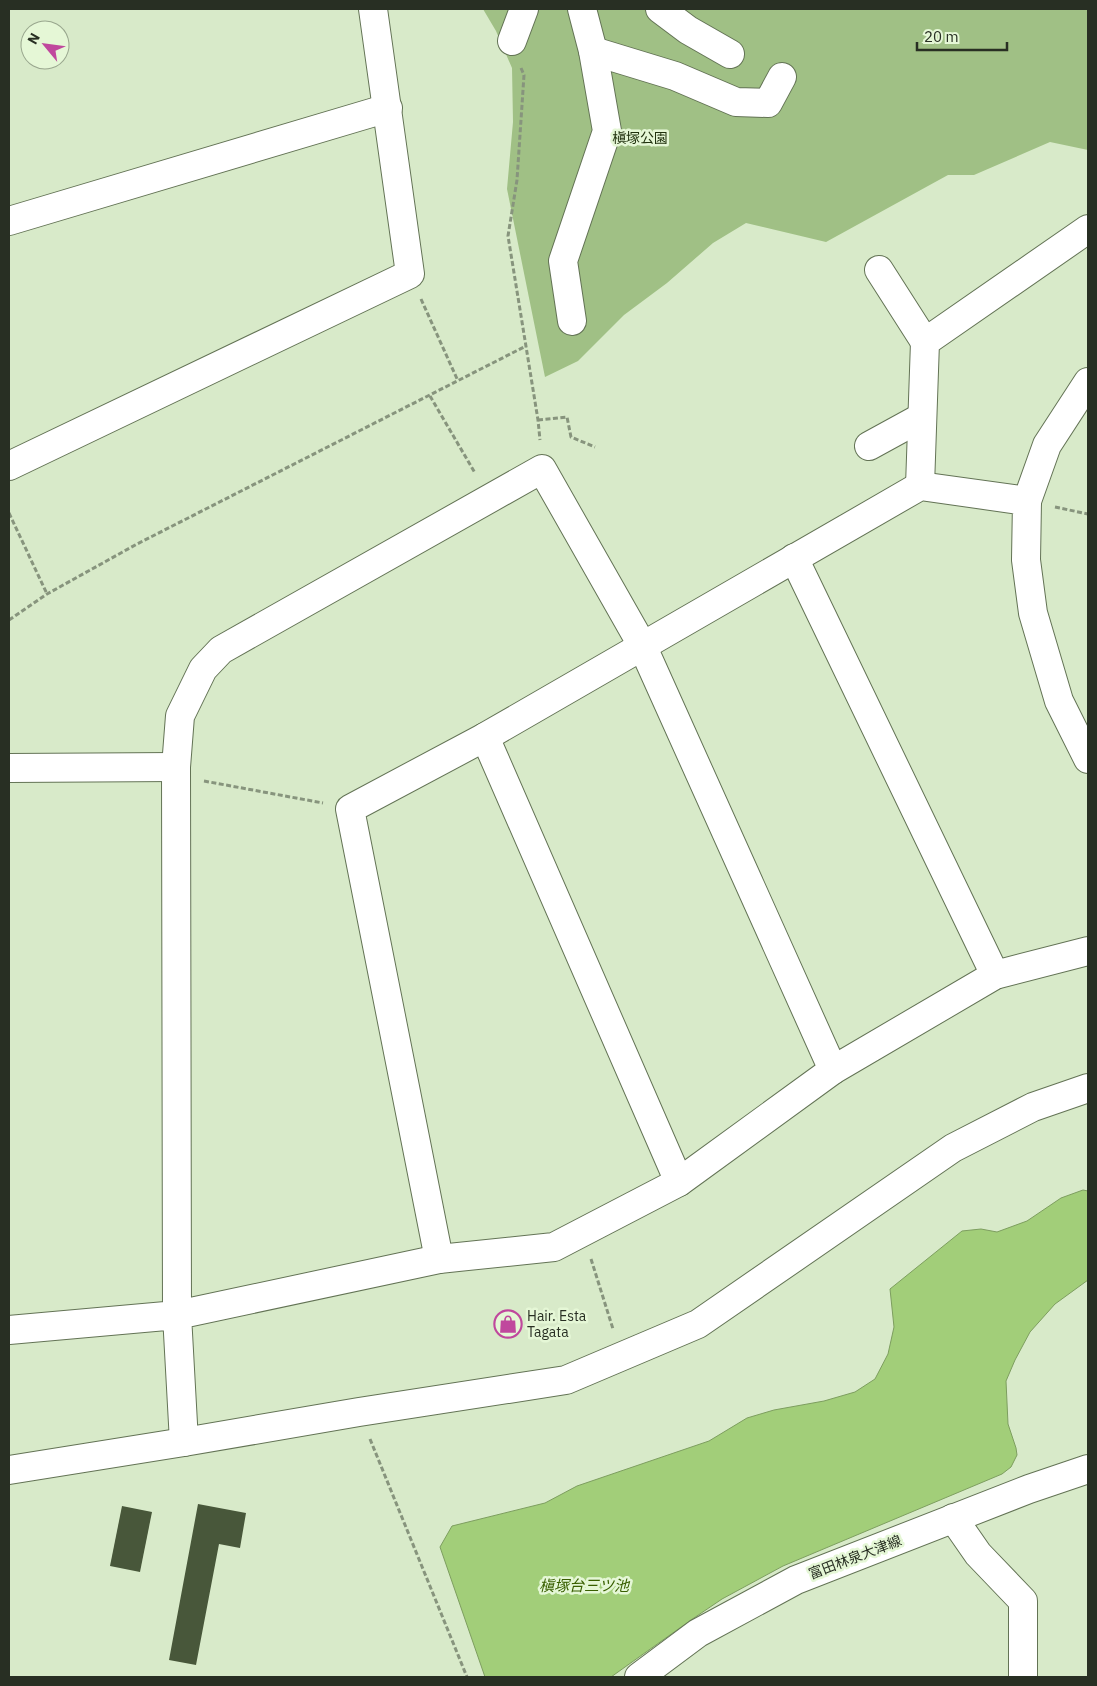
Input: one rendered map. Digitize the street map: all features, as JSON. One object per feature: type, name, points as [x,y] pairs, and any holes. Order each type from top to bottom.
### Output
[{"type":"street","points":[[9,466],[410,274],[373,9]]},
{"type":"street","points":[[512,41],[524,9]]},
{"type":"street","points":[[572,321],[563,261],[607,131],[585,9]]},
{"type":"street","points":[[660,9],[688,30],[730,54]]},
{"type":"street","points":[[593,51],[675,76],[736,102],[768,103],[782,77]]},
{"type":"street","points":[[9,221],[388,108]]},
{"type":"street","points":[[924,342],[1088,229]]},
{"type":"street","points":[[879,270],[924,342],[920,486]]},
{"type":"street","points":[[1088,382],[1047,445],[1027,501],[1026,560],[1034,613],[1059,701],[1088,759]]},
{"type":"street","points":[[869,446],[922,417]]},
{"type":"street","points":[[184,1442],[177,1315],[176,771],[180,716],[203,669],[221,650],[542,469],[642,645],[833,1070]]},
{"type":"street","points":[[440,1259],[350,809],[484,736],[920,486],[1027,501]]},
{"type":"street","points":[[794,558],[995,975]]},
{"type":"street","points":[[484,736],[679,1182]]},
{"type":"street","points":[[9,768],[176,771]]},
{"type":"street","points":[[9,1330],[177,1315],[440,1259],[554,1247],[679,1182],[833,1070],[995,975],[1088,951]]},
{"type":"street","points":[[9,1470],[566,1380],[698,1324],[953,1148],[1033,1107],[1088,1088]]},
{"type":"street","name":"富田林泉大津線","points":[[639,1677],[698,1633],[796,1580],[1029,1489],[1088,1469]]},
{"type":"street","points":[[953,1518],[978,1554],[1023,1601],[1023,1677]]},
{"type":"path","points":[[512,41],[524,75],[517,180],[508,236],[538,420],[542,469]]},
{"type":"path","points":[[410,274],[458,381]]},
{"type":"path","points":[[9,620],[47,594],[137,544],[526,346]]},
{"type":"path","points":[[430,396],[490,498]]},
{"type":"path","points":[[538,420],[567,417],[571,437],[595,447]]},
{"type":"path","points":[[9,513],[47,594]]},
{"type":"path","points":[[176,771],[350,809]]},
{"type":"path","points":[[583,1232],[622,1356]]},
{"type":"path","points":[[359,1412],[466,1677]]},
{"type":"green space","name":"槇塚公園","points":[[483,9],[1088,9],[1088,150],[1050,142],[974,175],[948,175],[826,242],[746,223],[713,243],[667,283],[624,315],[578,361],[545,377],[507,189],[513,122],[512,68],[496,31]]},
{"type":"water","name":"槇塚台三ツ池","points":[[1083,1190],[1088,1191],[1088,1280],[1055,1304],[1030,1332],[1006,1381],[1008,1424],[1017,1455],[1011,1467],[1002,1474],[783,1566],[722,1599],[611,1677],[485,1677],[440,1547],[452,1526],[545,1503],[577,1486],[709,1441],[747,1418],[855,1392],[875,1379],[888,1354],[894,1327],[890,1289],[962,1231],[981,1229],[997,1232],[1027,1221],[1061,1198]]},
{"type":"building","points":[[198,1504],[246,1513],[240,1548],[219,1544],[196,1665],[169,1660]]},
{"type":"building","points":[[122,1506],[152,1512],[140,1572],[110,1566]]},
{"type":"place","name":"Hair. Esta Tagata","points":[[508,1324]]}]
